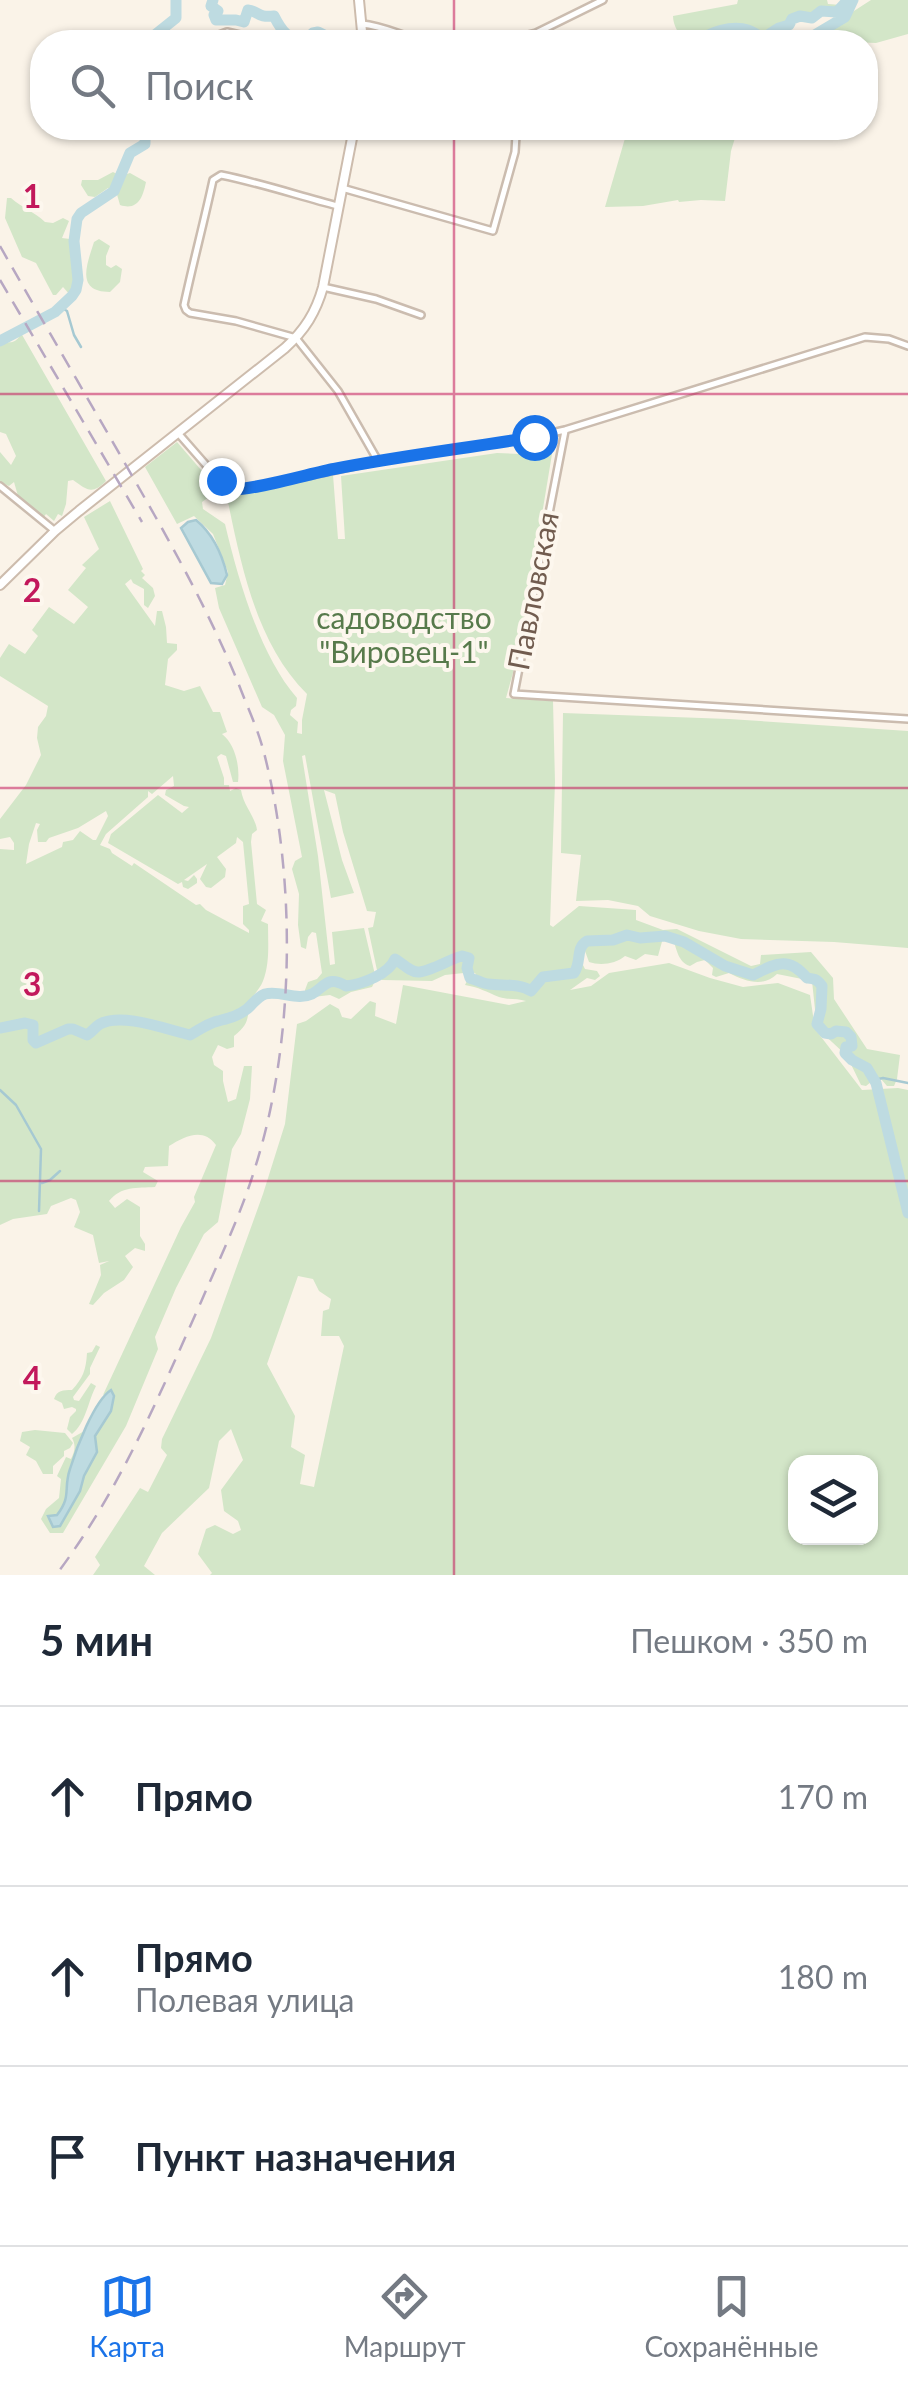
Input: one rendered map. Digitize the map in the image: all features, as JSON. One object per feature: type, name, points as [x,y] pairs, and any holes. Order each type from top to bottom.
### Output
[{"type":"main road","points":[[359,0],[362,30]]},
{"type":"main road","points":[[0,586],[54,531],[296,338],[311,318],[323,286],[352,140]]},
{"type":"street","points":[[540,30],[603,0]]},
{"type":"street","points":[[362,24],[389,30]]},
{"type":"street","points":[[342,188],[493,231],[516,140]]},
{"type":"street","points":[[339,206],[222,175],[213,180],[184,305],[190,313],[296,338],[338,391],[378,461]]},
{"type":"street","points":[[323,286],[421,315]]},
{"type":"street","points":[[178,433],[232,491],[378,461],[565,430],[854,340],[876,337],[908,346]]},
{"type":"street","name":"Павловская","points":[[565,430],[514,694],[908,719]]},
{"type":"street","points":[[0,486],[54,531]]},
{"type":"green space","points":[[738,0],[827,0],[828,4],[842,8],[840,12],[796,16],[773,30],[675,27],[673,16],[737,4]]},
{"type":"green space","points":[[871,0],[908,0],[908,34],[878,42],[878,30],[829,27]]},
{"type":"green space","points":[[625,140],[734,140],[725,201],[678,200],[605,207]]},
{"type":"green space","points":[[113,172],[121,176],[130,173],[146,182],[135,204],[120,205],[116,191],[108,188],[95,197],[88,196],[81,185],[82,180],[98,180]]},
{"type":"green space","points":[[7,198],[45,222],[63,218],[69,221],[62,238],[70,239],[75,287],[70,295],[63,287],[53,295],[36,263],[22,257],[5,218]]},
{"type":"green space","points":[[99,239],[110,246],[106,265],[122,269],[120,282],[110,292],[92,287],[86,275],[94,242]]},
{"type":"green space","points":[[21,333],[106,481],[90,490],[68,481],[62,516],[58,514],[54,521],[46,514],[43,518],[18,496],[14,482],[9,486],[0,482],[0,452],[11,465],[16,456],[6,434],[0,432],[0,344],[15,341]]},
{"type":"green space","name":"садоводство \"Вировец-1\"","points":[[177,442],[208,478],[209,497],[202,502],[203,509],[225,524],[261,639],[297,698],[290,715],[298,722],[297,733],[302,734],[307,694],[289,674],[263,627],[245,576],[227,497],[333,475],[338,539],[345,539],[341,476],[497,453],[519,454],[522,448],[554,442],[520,647],[506,698],[553,701],[555,782],[550,925],[553,927],[579,906],[636,910],[636,920],[663,930],[677,929],[751,966],[760,964],[761,955],[811,952],[833,978],[834,999],[867,1049],[900,1055],[897,1079],[894,1086],[876,1078],[866,1086],[861,1085],[847,1056],[817,1028],[812,981],[777,974],[760,982],[729,973],[716,977],[705,960],[690,966],[683,962],[668,936],[663,938],[658,956],[645,954],[636,960],[625,956],[613,962],[593,963],[581,951],[579,957],[585,969],[597,971],[600,976],[595,980],[587,978],[570,990],[591,986],[609,973],[669,963],[743,987],[778,983],[810,995],[815,1029],[862,1090],[908,1090],[908,1575],[210,1575],[198,1554],[206,1529],[215,1525],[233,1534],[241,1530],[238,1521],[224,1511],[221,1490],[243,1460],[231,1429],[219,1441],[209,1488],[162,1533],[144,1566],[155,1575],[93,1575],[100,1565],[95,1557],[140,1488],[148,1492],[167,1455],[161,1448],[162,1439],[211,1338],[285,1124],[297,1024],[330,1004],[339,1009],[342,1017],[351,1019],[370,1001],[376,1003],[375,1016],[396,1024],[403,985],[509,1005],[526,1001],[502,998],[465,985],[476,977],[473,972],[445,975],[432,981],[382,980],[368,928],[373,927],[376,912],[367,911],[335,794],[324,790],[354,893],[331,898],[305,755],[302,756],[330,965],[335,964],[332,932],[364,928],[376,979],[372,987],[339,999],[330,995],[305,998],[308,982],[322,973],[316,933],[308,937],[306,949],[301,947],[299,894],[292,869],[302,857],[283,761],[285,735],[274,715],[262,707],[219,608],[215,588],[225,585],[228,572],[213,534],[194,516],[177,524],[145,467]],"holes":[[[298,1276],[313,1279],[319,1291],[331,1299],[329,1309],[323,1311],[321,1336],[339,1336],[344,1346],[314,1487],[300,1484],[305,1455],[291,1447],[295,1416],[267,1364]]]},
{"type":"green space","points":[[110,501],[143,569],[142,578],[153,588],[155,596],[148,608],[144,605],[144,589],[131,579],[125,584],[155,626],[157,611],[162,611],[167,643],[177,644],[177,650],[168,659],[165,685],[184,691],[200,686],[213,712],[220,712],[227,732],[222,734],[233,749],[238,769],[238,782],[233,782],[226,756],[217,757],[224,785],[229,785],[230,791],[241,790],[257,830],[251,842],[257,904],[266,910],[261,921],[268,924],[268,953],[263,981],[252,999],[245,1024],[234,1036],[234,1047],[218,1045],[212,1057],[214,1065],[223,1071],[228,1102],[236,1099],[244,1066],[252,1066],[250,1099],[241,1134],[232,1149],[218,1222],[204,1234],[176,1288],[155,1337],[158,1349],[126,1426],[63,1533],[50,1533],[41,1519],[59,1498],[61,1479],[57,1476],[66,1457],[71,1459],[72,1438],[86,1430],[68,1478],[66,1504],[53,1527],[60,1526],[97,1452],[95,1436],[110,1411],[111,1390],[103,1395],[195,1202],[216,1145],[200,1135],[181,1139],[169,1146],[168,1166],[145,1167],[143,1172],[158,1181],[155,1187],[124,1190],[109,1201],[115,1208],[127,1199],[140,1207],[140,1236],[145,1251],[135,1248],[125,1256],[133,1267],[124,1280],[93,1305],[89,1304],[101,1275],[100,1265],[109,1261],[99,1263],[93,1235],[74,1227],[80,1212],[76,1200],[71,1198],[51,1206],[47,1214],[0,1225],[0,849],[14,850],[14,843],[10,837],[0,839],[0,819],[26,785],[41,755],[38,727],[48,706],[0,676],[0,658],[9,644],[25,654],[38,636],[32,630],[49,607],[74,624],[88,607],[68,590],[86,568],[82,565],[99,549],[84,517]],"holes":[[[173,776],[174,786],[165,795],[189,807],[182,813],[158,795],[111,834],[108,843],[178,884],[182,882],[188,889],[197,879],[194,875],[184,880],[207,864],[200,879],[211,888],[225,877],[226,869],[217,857],[236,843],[237,837],[243,842],[249,904],[243,906],[243,924],[249,933],[100,845],[106,834],[148,797],[148,791],[152,794]],[[106,811],[108,816],[96,840],[80,831],[73,840],[63,842],[62,847],[26,864],[36,823],[40,824],[38,842],[46,842]]]},
{"type":"green space","points":[[563,713],[908,731],[908,948],[741,939],[650,916],[638,906],[608,900],[576,901],[581,855],[561,853]]},
{"type":"green space","points":[[96,1345],[100,1347],[90,1374],[74,1400],[79,1401],[91,1383],[96,1386],[84,1418],[72,1434],[67,1429],[76,1409],[64,1409],[54,1399],[59,1392],[76,1386],[87,1353]]},
{"type":"green space","points":[[22,1432],[65,1433],[73,1443],[53,1466],[53,1474],[43,1474],[36,1461],[26,1455],[30,1447],[20,1441]]},
{"type":"water","points":[[196,520],[219,552],[227,575],[222,584],[211,583],[181,528]]},
{"type":"water","points":[[111,1390],[111,1411],[95,1436],[97,1452],[60,1526],[53,1527],[48,1516],[57,1515],[62,1508],[81,1438],[98,1404]]},
{"type":"waterway","points":[[161,30],[176,18],[176,0]]},
{"type":"waterway","points":[[213,0],[211,6],[218,11],[214,15],[216,20],[244,22],[248,10],[274,16],[283,30]]},
{"type":"waterway","points":[[776,30],[800,16],[812,18],[821,11],[837,12],[852,0]]},
{"type":"waterway","points":[[823,30],[845,17],[853,0]]},
{"type":"waterway","points":[[723,30],[749,30]]},
{"type":"waterway","points":[[0,341],[55,312],[72,296],[78,280],[74,241],[77,219],[114,191],[130,153],[145,144],[145,140]]},
{"type":"waterway","points":[[60,307],[67,311],[81,347]]},
{"type":"waterway","points":[[0,1028],[33,1025],[36,1043],[68,1029],[87,1035],[100,1024],[120,1020],[190,1035],[240,1013],[265,994],[306,996],[330,982],[346,986],[360,983],[381,974],[395,959],[418,972],[462,956],[469,958],[470,978],[531,991],[543,977],[574,973],[581,947],[587,941],[627,935],[665,936],[684,942],[725,966],[753,975],[775,965],[794,966],[822,986],[817,1024],[825,1033],[846,1032],[852,1046],[846,1047],[845,1053],[867,1068],[876,1083],[908,1213]]},
{"type":"waterway","points":[[874,1080],[908,1083]]},
{"type":"waterway","points":[[0,1090],[16,1105],[41,1149],[39,1211]]},
{"type":"waterway","points":[[42,1183],[60,1171]]},
{"type":"railway","points":[[0,246],[167,537],[230,663],[263,749],[282,851],[286,905],[287,959],[278,1067],[249,1185],[230,1236],[136,1443],[100,1510],[56,1575]]},
{"type":"railway","points":[[0,280],[142,522]]},
{"type":"route","points":[[221,480],[227,489],[240,490],[378,461],[534,437]]}]
